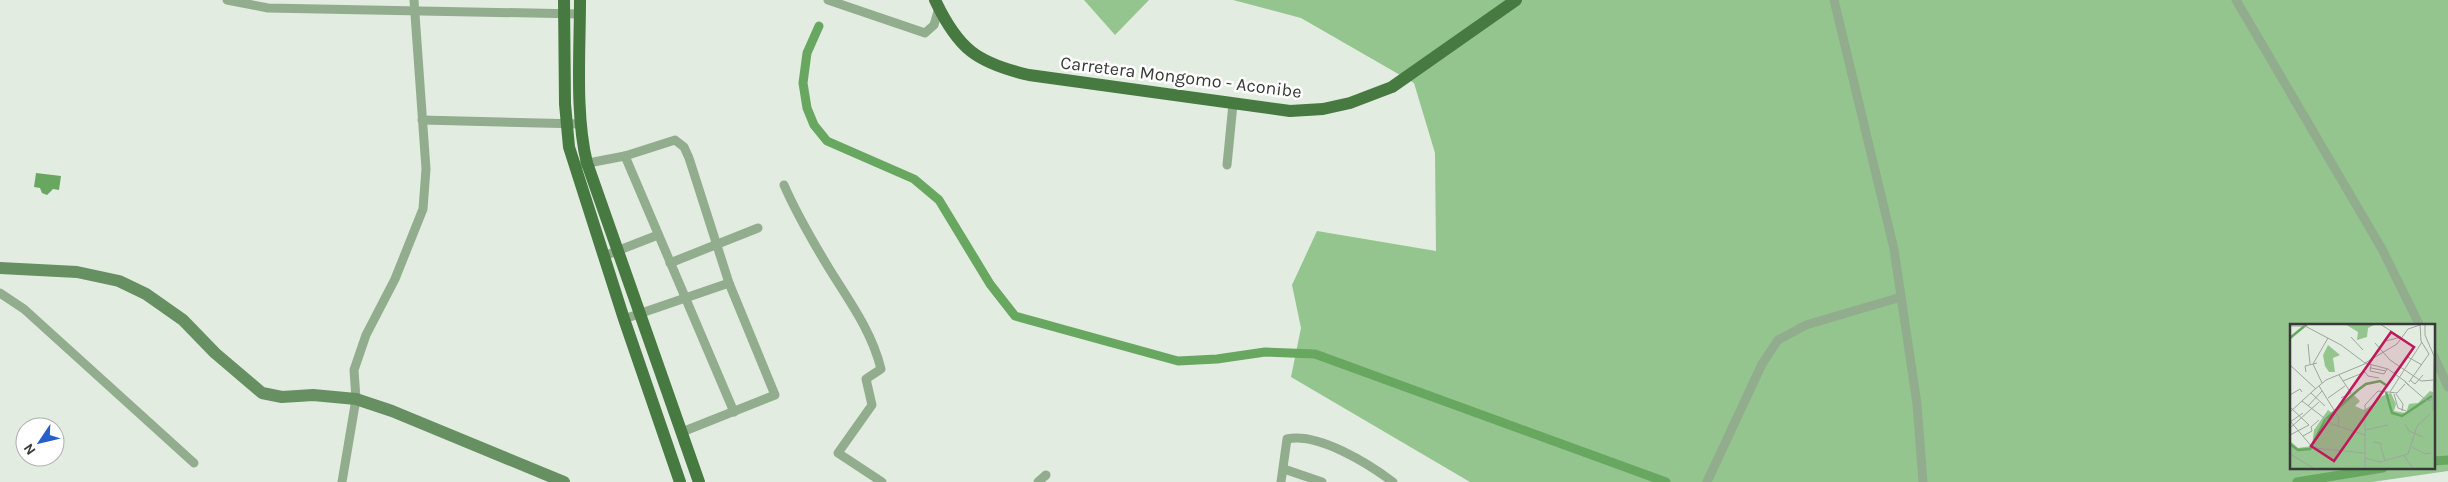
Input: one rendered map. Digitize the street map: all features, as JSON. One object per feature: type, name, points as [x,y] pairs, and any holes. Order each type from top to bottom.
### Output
[{"type":"main road","points":[[564,0],[566,122],[574,168],[680,482]]},
{"type":"main road","points":[[580,0],[582,145],[617,251],[641,314],[699,482]]},
{"type":"main road","name":"Carretera Mongomo - Aconibe","points":[[937,4],[945,22],[959,41],[976,56],[1006,70],[1029,76],[1290,111],[1322,109],[1371,96],[1392,87],[1516,0]]},
{"type":"street","points":[[227,0],[268,8],[580,14]]},
{"type":"street","points":[[342,482],[356,399],[354,370],[366,336],[395,279],[423,210],[426,169],[414,0]]},
{"type":"street","points":[[828,0],[925,33],[934,25],[937,4]]},
{"type":"street","points":[[1834,0],[1894,249],[1917,404],[1923,482]]},
{"type":"street","points":[[2236,0],[2382,249],[2419,324]]},
{"type":"street","points":[[1227,165],[1233,104]]},
{"type":"street","points":[[422,120],[566,122],[581,124]]},
{"type":"street","points":[[574,168],[587,163],[625,156],[674,140],[684,147],[729,283],[775,395],[682,432]]},
{"type":"street","points":[[625,156],[734,412]]},
{"type":"street","points":[[784,185],[800,220],[856,308],[877,353],[881,369],[866,379],[872,405],[838,453],[882,482]]},
{"type":"street","points":[[670,262],[758,228]]},
{"type":"street","points":[[604,256],[658,235]]},
{"type":"street","points":[[0,268],[77,272],[119,281],[146,294],[183,320],[246,381],[262,393],[282,397],[314,395],[356,399],[392,411],[564,482]]},
{"type":"street","points":[[624,319],[729,283]]},
{"type":"street","points":[[0,293],[24,308],[194,463]]},
{"type":"street","points":[[1707,482],[1762,364],[1778,340],[1806,325],[1901,297]]},
{"type":"street","points":[[2436,360],[2448,386]]},
{"type":"street","points":[[1281,482],[1287,439],[1297,437],[1317,441],[1372,466],[1393,482]]},
{"type":"street","points":[[1284,469],[1322,482]]},
{"type":"street","points":[[1038,482],[1046,475]]},
{"type":"shaded area","points":[[1084,0],[1149,0],[1115,35]]},
{"type":"shaded area","points":[[1233,0],[2448,0],[2448,471],[2372,482],[1470,482],[1291,377],[1301,328],[1292,285],[1317,231],[1436,251],[1435,153],[1414,83],[1301,18]]},
{"type":"shaded area","points":[[36,173],[61,176],[59,190],[53,189],[47,195],[42,193],[40,188],[34,187]]},
{"type":"waterway","points":[[819,26],[807,53],[803,83],[807,108],[814,125],[827,141],[914,179],[939,200],[990,284],[1015,316],[1178,361],[1217,359],[1265,352],[1315,354],[1666,482]]},
{"type":"waterway","points":[[2436,461],[2448,460]]},
{"type":"waterway","points":[[2297,482],[2371,470]]}]
